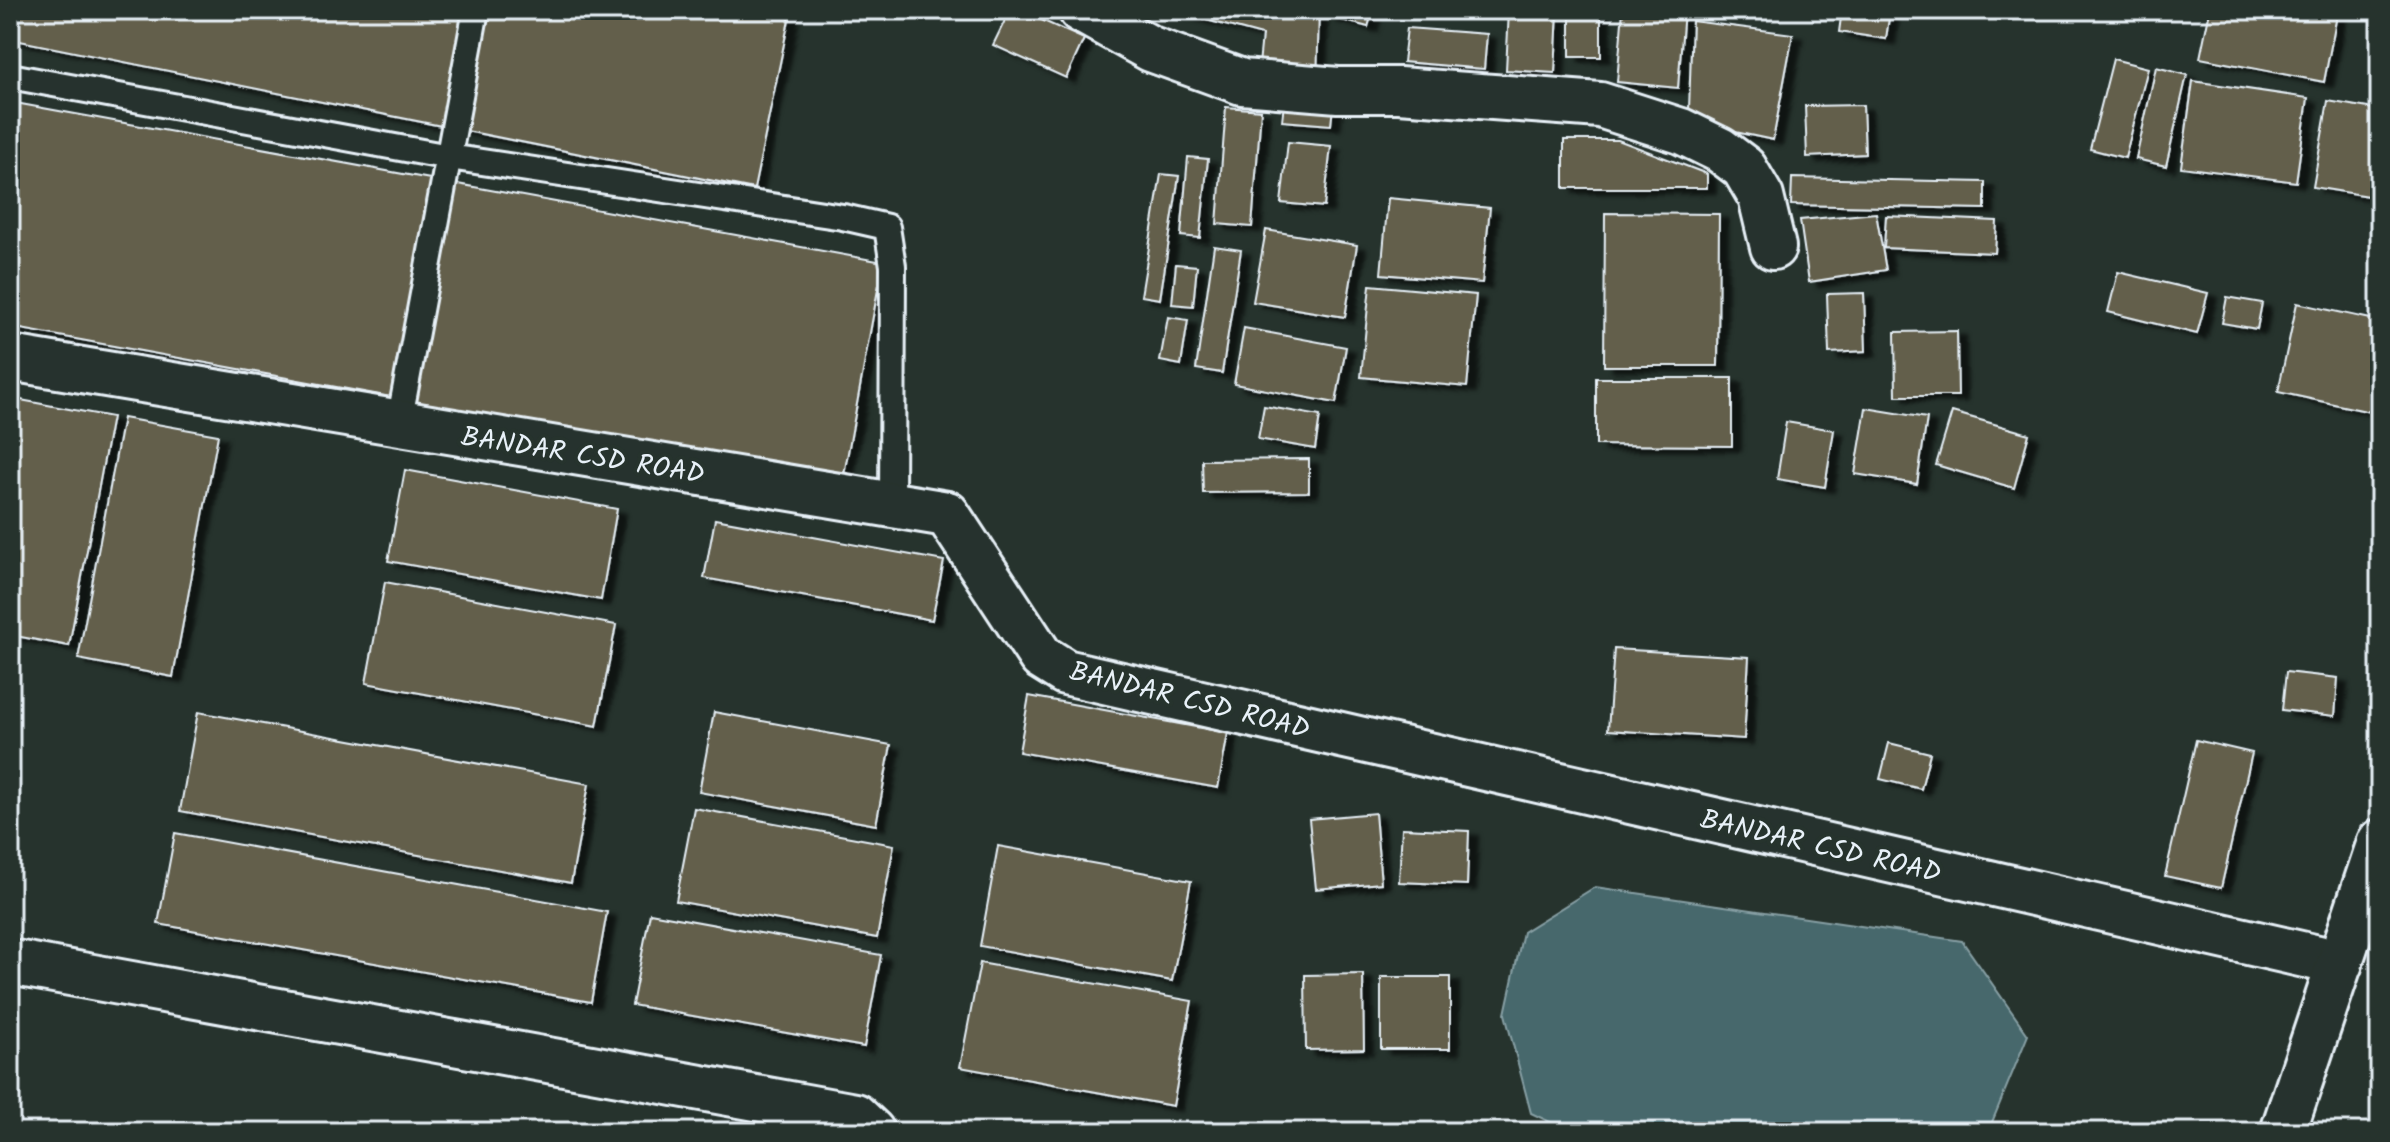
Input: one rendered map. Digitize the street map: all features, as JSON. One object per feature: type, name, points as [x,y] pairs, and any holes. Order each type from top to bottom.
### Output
[{"type":"street","points":[[1081,10],[1151,49],[1242,82],[1600,105],[1681,131],[1720,150],[1744,168],[1761,197],[1773,247]]},
{"type":"street","name":"BANDAR CSD ROAD","points":[[10,358],[947,514],[1041,657],[1065,672],[2340,963]]},
{"type":"street","points":[[2283,1132],[2380,842]]},
{"type":"street","points":[[10,962],[855,1116],[872,1132]]},
{"type":"lane","points":[[399,423],[476,10]]},
{"type":"lane","points":[[10,76],[449,157],[843,217],[887,227],[893,266],[892,505]]},
{"type":"water","points":[[1595,887],[1962,941],[2028,1035],[1988,1132],[1571,1132],[1531,1113],[1505,1014],[1523,932]]},
{"type":"building","points":[[10,10],[791,10],[754,189],[10,39]]},
{"type":"building","points":[[1010,10],[1019,10],[1084,39],[1066,78],[993,45]]},
{"type":"building","points":[[1169,10],[1319,10],[1317,83],[1258,75],[1262,35]]},
{"type":"building","points":[[1329,10],[1373,10],[1368,27],[1327,16]]},
{"type":"building","points":[[1509,10],[1558,10],[1555,73],[1506,70]]},
{"type":"building","points":[[1570,10],[1601,10],[1601,57],[1570,57]]},
{"type":"building","points":[[1623,10],[1684,10],[1678,88],[1617,82]]},
{"type":"building","points":[[1842,10],[1890,11],[1886,39],[1839,32]]},
{"type":"building","points":[[2210,10],[2338,10],[2324,82],[2200,58]]},
{"type":"building","points":[[1692,21],[1793,34],[1773,140],[1726,130],[1689,110]]},
{"type":"building","points":[[1407,28],[1487,34],[1484,69],[1403,62]]},
{"type":"building","points":[[2113,59],[2148,68],[2125,158],[2090,149]]},
{"type":"building","points":[[2156,67],[2187,75],[2166,166],[2136,159]]},
{"type":"building","points":[[2193,81],[2308,98],[2296,182],[2181,167]]},
{"type":"building","points":[[2328,101],[2380,110],[2380,198],[2313,187]]},
{"type":"building","points":[[10,102],[883,262],[843,480],[10,327]]},
{"type":"building","points":[[1284,103],[1333,107],[1331,125],[1282,121]]},
{"type":"building","points":[[1863,105],[1865,154],[1807,157],[1805,106]]},
{"type":"building","points":[[1226,107],[1261,110],[1252,227],[1217,224]]},
{"type":"building","points":[[1564,140],[1618,140],[1707,174],[1707,188],[1564,188]]},
{"type":"building","points":[[1288,142],[1331,146],[1324,207],[1281,203]]},
{"type":"building","points":[[1188,157],[1208,159],[1200,238],[1181,236]]},
{"type":"building","points":[[1161,174],[1179,176],[1160,299],[1141,296]]},
{"type":"building","points":[[1792,178],[1985,182],[1985,209],[1791,205]]},
{"type":"building","points":[[1388,198],[1490,208],[1482,283],[1381,274]]},
{"type":"building","points":[[1605,213],[1719,214],[1718,366],[1604,366]]},
{"type":"building","points":[[1876,213],[1886,270],[1809,282],[1800,220]]},
{"type":"building","points":[[1886,216],[1997,221],[1995,253],[1884,248]]},
{"type":"building","points":[[1266,230],[1357,245],[1345,317],[1253,302]]},
{"type":"building","points":[[1214,246],[1241,250],[1222,373],[1196,369]]},
{"type":"building","points":[[1176,264],[1197,266],[1193,306],[1172,304]]},
{"type":"building","points":[[2118,272],[2208,293],[2197,334],[2108,312]]},
{"type":"building","points":[[1370,285],[1476,295],[1467,387],[1361,377]]},
{"type":"building","points":[[1864,293],[1866,351],[1829,353],[1827,294]]},
{"type":"building","points":[[2227,297],[2262,303],[2257,329],[2222,323]]},
{"type":"building","points":[[2297,303],[2380,321],[2380,414],[2278,392]]},
{"type":"building","points":[[1168,317],[1188,320],[1181,365],[1160,361]]},
{"type":"building","points":[[1244,328],[1346,347],[1336,403],[1234,384]]},
{"type":"building","points":[[1957,331],[1958,396],[1896,396],[1895,332]]},
{"type":"building","points":[[1596,378],[1732,378],[1732,446],[1596,445]]},
{"type":"building","points":[[10,398],[112,417],[69,646],[10,635]]},
{"type":"building","points":[[1264,406],[1320,416],[1315,449],[1258,439]]},
{"type":"building","points":[[1866,408],[1927,418],[1917,484],[1855,474]]},
{"type":"building","points":[[1952,412],[2029,434],[2014,488],[1936,465]]},
{"type":"building","points":[[123,418],[218,435],[173,677],[78,659]]},
{"type":"building","points":[[1786,422],[1834,430],[1825,487],[1777,479]]},
{"type":"building","points":[[1309,459],[1309,492],[1203,493],[1202,460]]},
{"type":"building","points":[[405,470],[617,509],[601,600],[388,561]]},
{"type":"building","points":[[715,519],[944,561],[932,620],[704,578]]},
{"type":"building","points":[[385,582],[616,625],[597,726],[366,683]]},
{"type":"building","points":[[1614,649],[1749,657],[1744,739],[1608,730]]},
{"type":"building","points":[[2286,672],[2338,678],[2335,716],[2282,710]]},
{"type":"building","points":[[1029,696],[1228,733],[1218,788],[1019,752]]},
{"type":"building","points":[[198,712],[589,784],[571,883],[180,811]]},
{"type":"building","points":[[714,712],[891,745],[876,825],[699,792]]},
{"type":"building","points":[[2196,740],[2252,753],[2221,888],[2165,876]]},
{"type":"building","points":[[1889,743],[1930,753],[1921,789],[1880,779]]},
{"type":"building","points":[[694,808],[894,845],[877,938],[676,901]]},
{"type":"building","points":[[1375,813],[1381,883],[1316,889],[1309,819]]},
{"type":"building","points":[[1402,828],[1469,831],[1467,885],[1399,882]]},
{"type":"building","points":[[175,833],[607,912],[591,1002],[158,924]]},
{"type":"building","points":[[998,846],[1191,881],[1172,981],[980,946]]},
{"type":"building","points":[[650,913],[881,955],[864,1047],[632,1005]]},
{"type":"building","points":[[980,963],[1192,1001],[1173,1106],[960,1067]]},
{"type":"building","points":[[1363,974],[1364,1049],[1306,1050],[1305,975]]},
{"type":"building","points":[[1381,977],[1450,977],[1450,1049],[1381,1049]]}]
